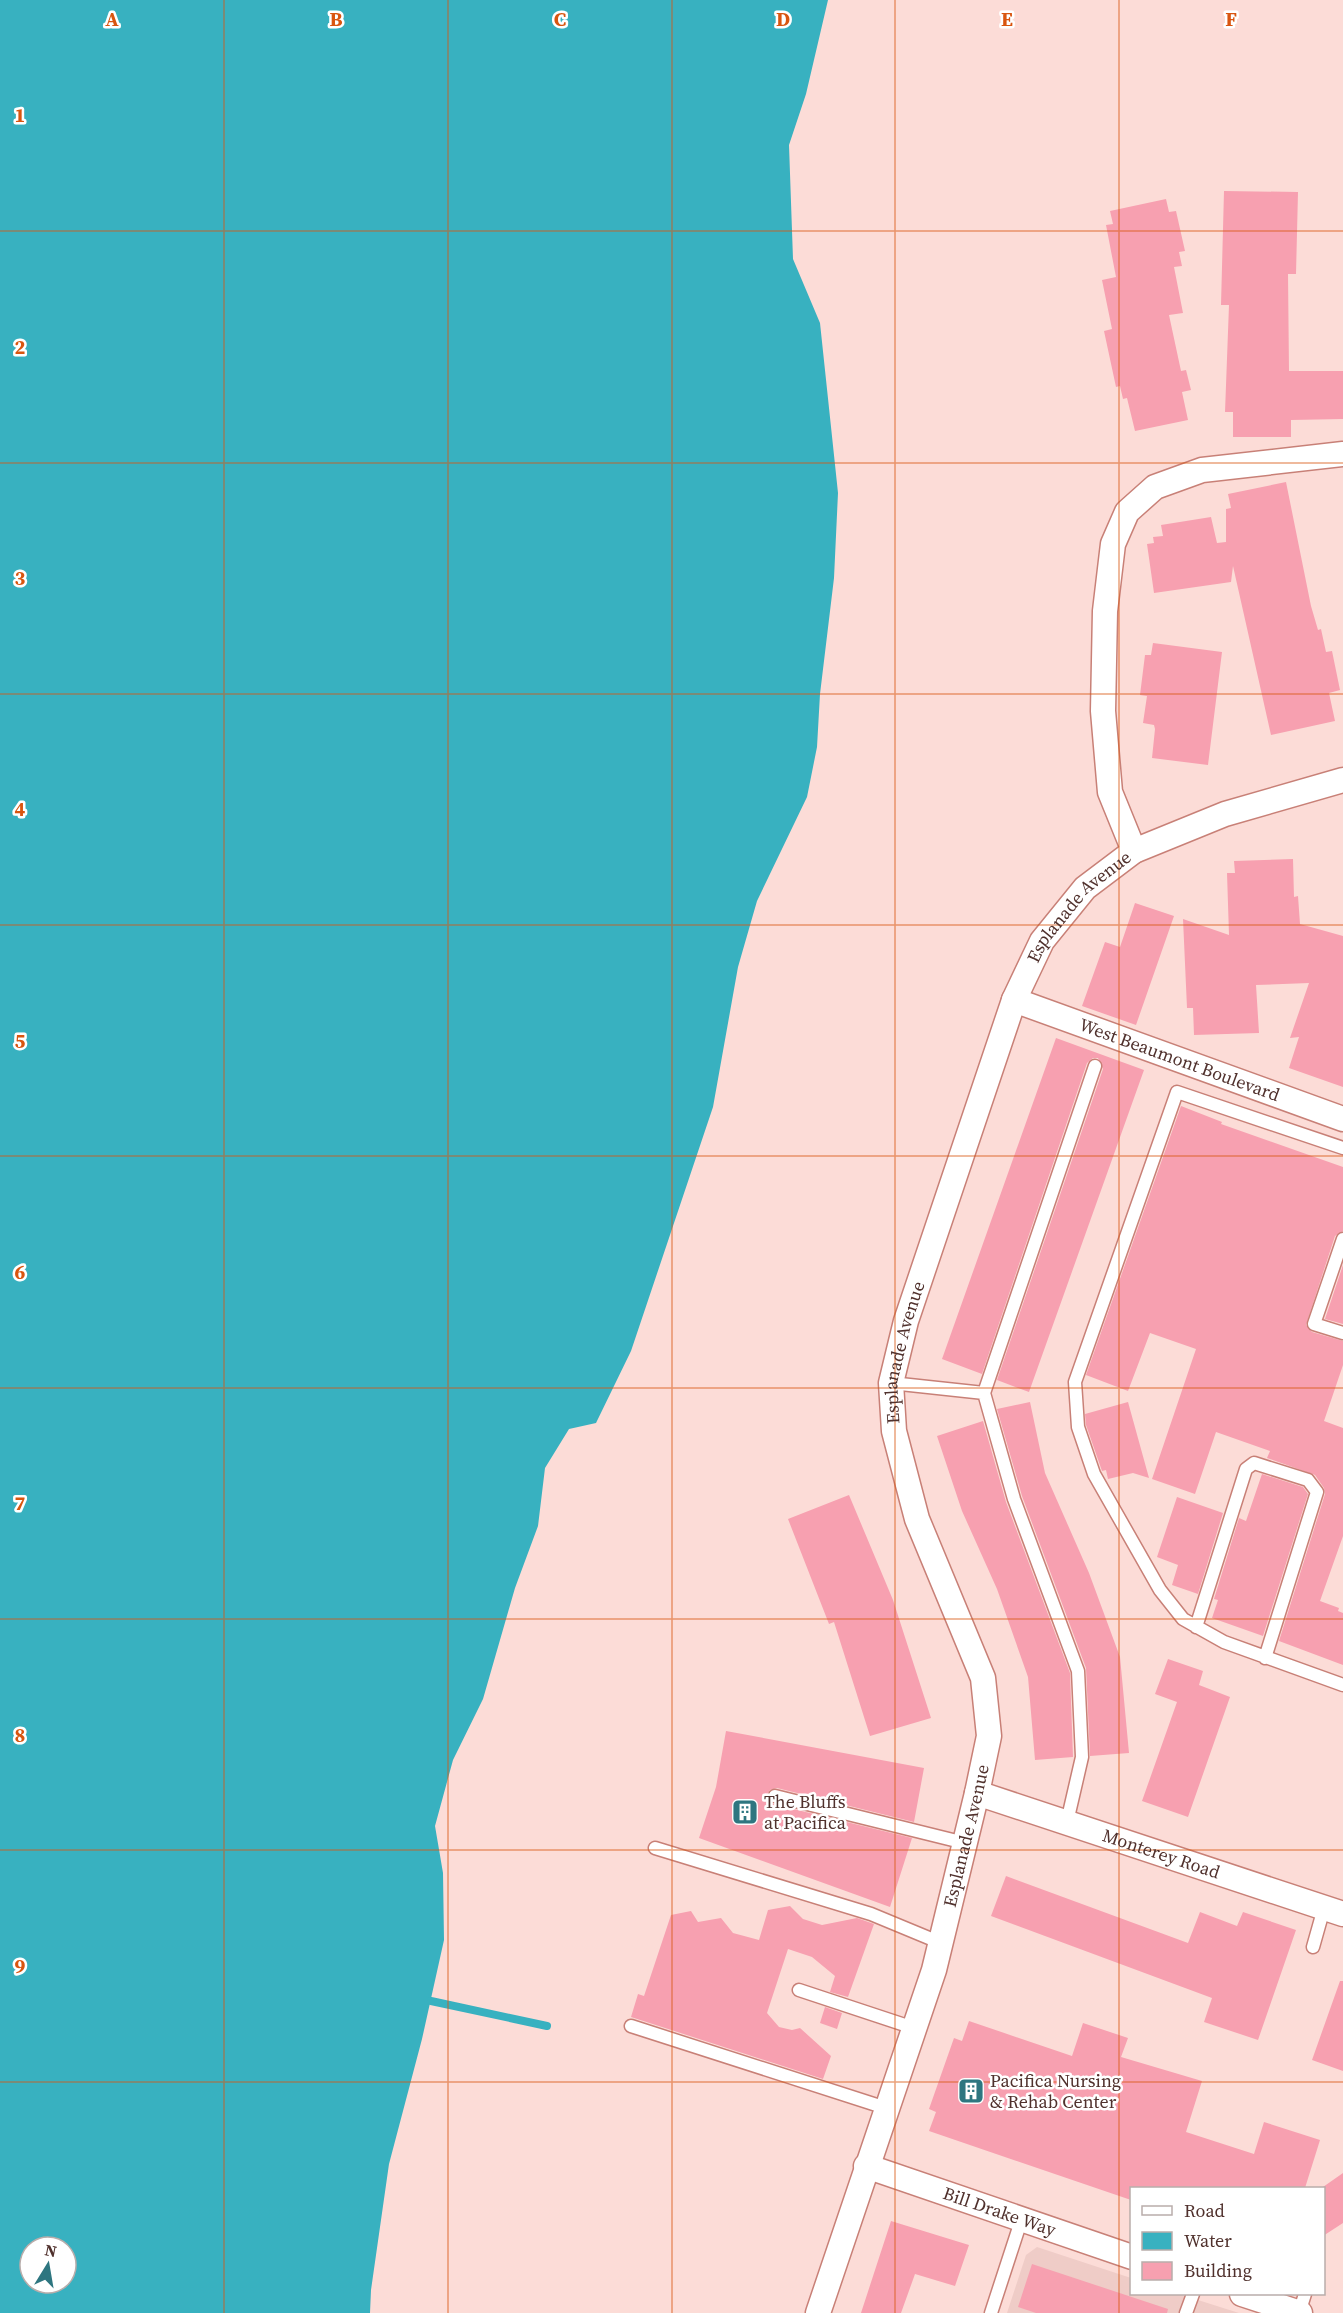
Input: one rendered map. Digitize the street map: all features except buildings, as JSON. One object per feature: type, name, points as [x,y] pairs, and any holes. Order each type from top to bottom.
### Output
[{"type":"street","points":[[1134,851],[1110,792],[1103,711],[1105,611],[1113,544],[1127,512],[1155,487],[1202,470],[1343,454]]},
{"type":"street","name":"Esplanade Avenue","points":[[818,2313],[914,2028],[940,1943],[978,1792],[988,1736],[984,1678],[917,1519],[894,1431],[891,1383],[906,1321],[1014,1000],[1041,941],[1085,888],[1134,851],[1225,814],[1343,780]]},
{"type":"street","name":"West Beaumont Boulevard","points":[[1014,1000],[1343,1119]]},
{"type":"street","name":"Monterey Road","points":[[978,1792],[1333,1911]]},
{"type":"street","name":"Bill Drake Way","points":[[866,2166],[1130,2257]]},
{"type":"street","points":[[1245,2295],[1299,2313]]},
{"type":"lane","points":[[1067,1822],[1082,1757],[1078,1671],[1014,1499],[984,1393],[1095,1066]]},
{"type":"lane","points":[[1343,1148],[1177,1092],[1075,1382],[1078,1427],[1094,1474],[1161,1590],[1183,1619],[1224,1642],[1343,1685]]},
{"type":"lane","points":[[1343,1239],[1314,1324],[1343,1333]]},
{"type":"lane","points":[[891,1383],[984,1393]]},
{"type":"lane","points":[[1196,1627],[1246,1469],[1254,1463],[1308,1480],[1317,1492],[1265,1658]]},
{"type":"lane","points":[[775,1796],[965,1843]]},
{"type":"lane","points":[[656,1848],[871,1914],[940,1943]]},
{"type":"lane","points":[[1313,1947],[1333,1911]]},
{"type":"lane","points":[[799,1990],[914,2028]]},
{"type":"lane","points":[[631,2026],[886,2108]]},
{"type":"lane","points":[[991,2313],[1021,2221]]},
{"type":"lane","points":[[1186,2313],[1192,2295]]},
{"type":"lane","points":[[1299,2313],[1305,2295]]},
{"type":"shaded area","points":[[1037,2247],[1130,2278],[1130,2295],[1182,2295],[1239,2313],[1007,2313],[1026,2255]]},
{"type":"water","points":[[0,0],[828,0],[806,94],[789,145],[793,259],[820,323],[838,493],[834,578],[820,694],[817,747],[807,797],[757,901],[738,967],[713,1107],[631,1351],[596,1423],[569,1429],[545,1468],[538,1526],[515,1588],[483,1699],[453,1760],[435,1826],[443,1873],[444,1940],[422,2039],[389,2164],[371,2290],[370,2313],[0,2313]]},
{"type":"waterway","points":[[431,2001],[547,2026]]},
{"type":"place","name":"The Bluffs at Pacifica","points":[[745,1812]]},
{"type":"place","name":"Pacifica Nursing & Rehab Center","points":[[971,2091]]}]
